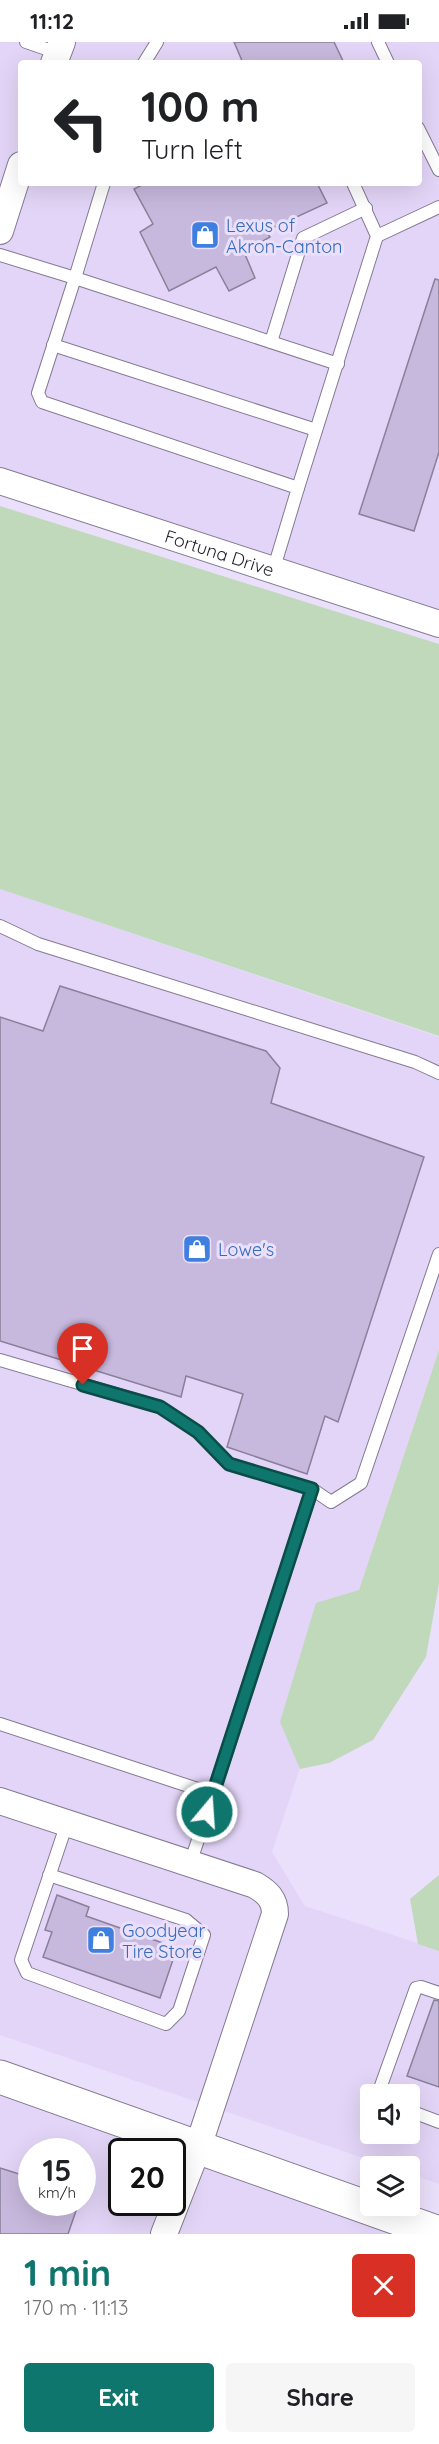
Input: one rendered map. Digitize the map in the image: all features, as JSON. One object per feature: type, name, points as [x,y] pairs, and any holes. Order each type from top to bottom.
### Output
[{"type":"main road","points":[[0,2077],[438,2231]]},
{"type":"street","points":[[0,231],[18,174]]},
{"type":"street","name":"Fortuna Drive","points":[[0,481],[439,624]]},
{"type":"street","points":[[0,1801],[255,1885],[264,1891],[275,1904],[275,1914],[198,2147],[164,2234]]},
{"type":"lane","points":[[26,42],[58,53]]},
{"type":"lane","points":[[146,60],[157,42]]},
{"type":"lane","points":[[378,42],[387,60]]},
{"type":"lane","points":[[422,136],[439,170]]},
{"type":"lane","points":[[103,186],[38,393],[42,402],[298,488]]},
{"type":"lane","points":[[273,571],[377,236],[355,186]]},
{"type":"lane","points":[[377,236],[439,207]]},
{"type":"lane","points":[[271,342],[303,238],[366,208]]},
{"type":"lane","points":[[0,255],[338,364]]},
{"type":"lane","points":[[53,345],[316,430]]},
{"type":"lane","points":[[0,926],[38,944],[415,1062],[439,1073]]},
{"type":"lane","points":[[0,1360],[160,1407],[198,1432],[229,1464],[312,1489],[331,1502],[361,1483],[439,1254]]},
{"type":"lane","points":[[190,1864],[312,1489]]},
{"type":"lane","points":[[0,1724],[213,1794]]},
{"type":"lane","points":[[49,1875],[186,1920],[204,1935],[179,2011],[166,2024],[27,1973],[21,1960],[49,1875],[67,1823]]},
{"type":"lane","points":[[382,2084],[416,1988],[421,1987],[439,1993]]},
{"type":"lane","points":[[420,2115],[439,2122]]},
{"type":"shaded area","points":[[0,42],[439,42],[439,624],[0,483]]},
{"type":"shaded area","points":[[0,889],[439,1037],[439,1350],[272,1852],[305,1906],[439,1950],[439,2184],[420,2177],[420,2156],[360,2157],[0,2035]]},
{"type":"shaded area","points":[[0,2087],[152,2138],[108,2138],[108,2216],[186,2216],[186,2149],[360,2208],[360,2216],[385,2216],[439,2234],[0,2234]]},
{"type":"green space","points":[[0,506],[439,644],[439,1036],[0,889]]},
{"type":"green space","points":[[439,1350],[439,1584],[426,1657],[373,1740],[329,1763],[300,1769],[280,1722],[316,1603],[359,1590]]},
{"type":"green space","points":[[439,1875],[439,1951],[418,1944],[410,1899]]},
{"type":"building","points":[[234,42],[334,42],[343,60],[242,60]]},
{"type":"building","name":"Lexus of Akron-Canton","points":[[140,186],[318,186],[327,203],[266,231],[270,237],[244,252],[255,278],[229,291],[216,267],[169,291],[140,232],[153,224],[134,189]]},
{"type":"building","points":[[435,279],[439,280],[439,452],[414,531],[359,514]]},
{"type":"building","name":"Lowe's","points":[[60,986],[266,1051],[280,1068],[271,1103],[424,1157],[338,1422],[325,1416],[307,1474],[227,1447],[243,1394],[186,1376],[181,1397],[0,1341],[0,1017],[43,1031]]},
{"type":"building","name":"Goodyear Tire Store","points":[[57,1895],[89,1907],[86,1916],[177,1948],[160,1998],[43,1957],[52,1932],[45,1930]]},
{"type":"building","points":[[434,2000],[439,2001],[439,2087],[407,2076]]},
{"type":"building","points":[[0,2168],[18,2174],[18,2216],[74,2216],[68,2234],[0,2234]]},
{"type":"place","name":"Lexus of Akron-Canton","points":[[205,235]]},
{"type":"place","name":"Lowe's","points":[[197,1249]]},
{"type":"place","name":"Goodyear Tire Store","points":[[101,1940]]},
{"type":"route","points":[[83,1385],[160,1407],[198,1432],[229,1464],[312,1489],[207,1812]]}]
